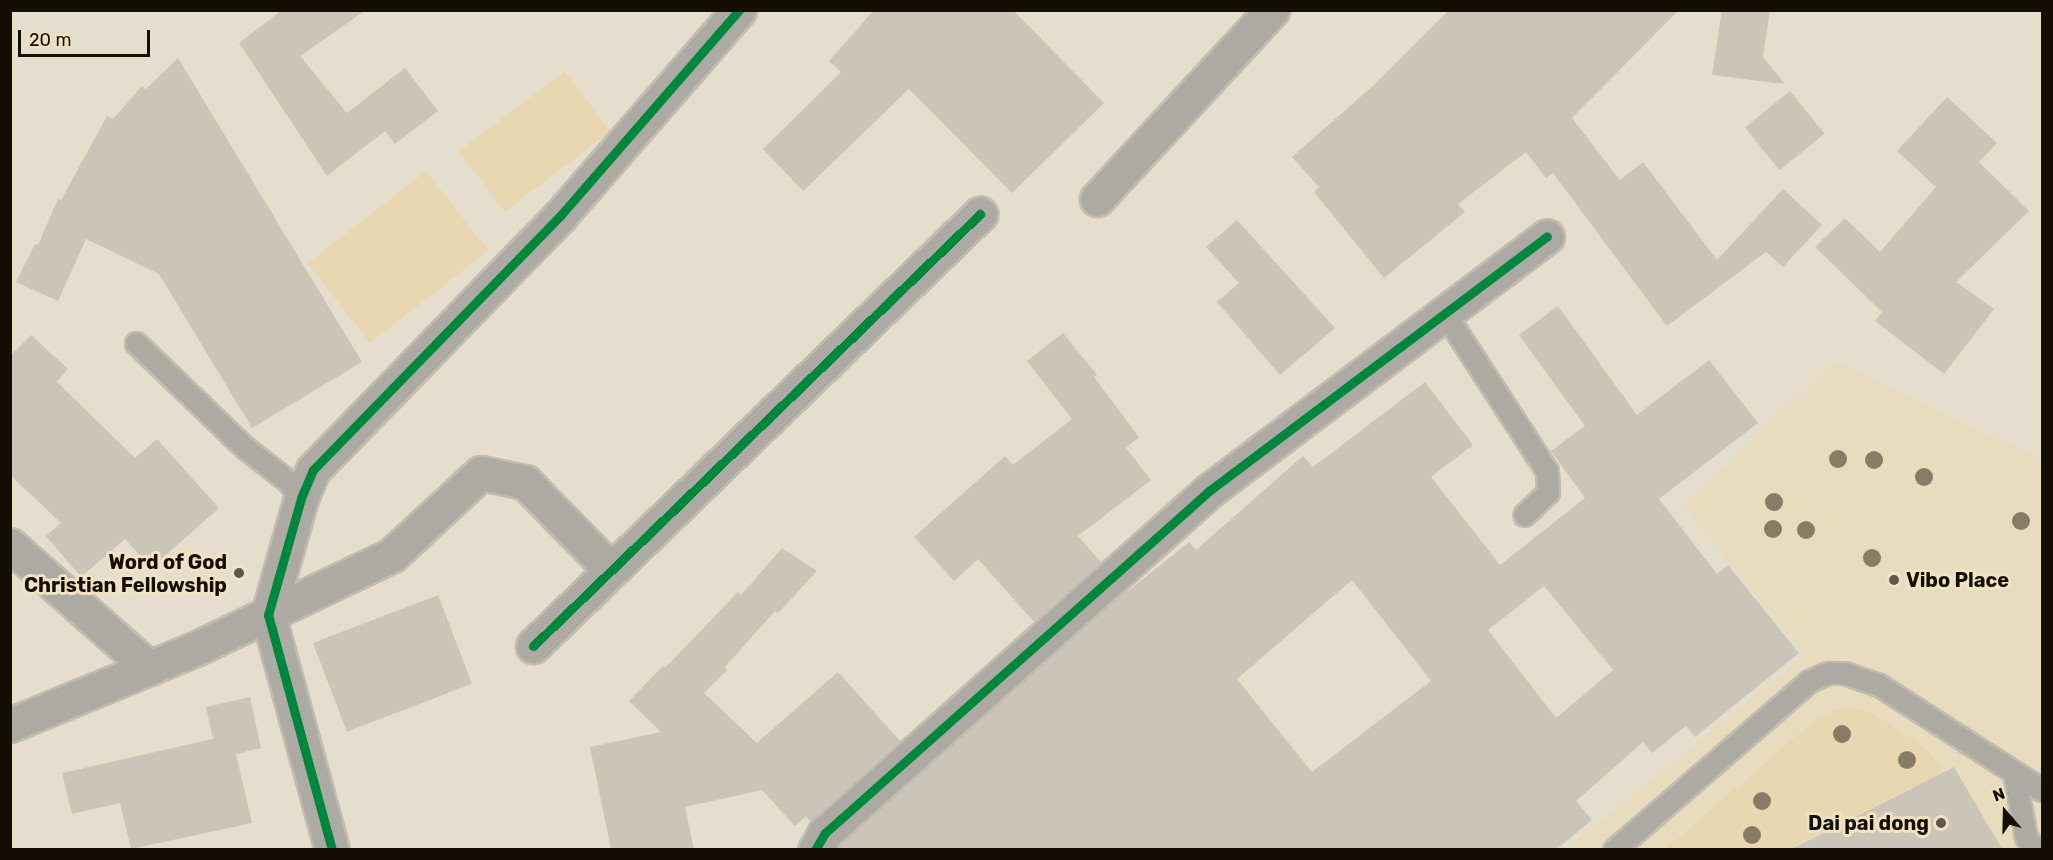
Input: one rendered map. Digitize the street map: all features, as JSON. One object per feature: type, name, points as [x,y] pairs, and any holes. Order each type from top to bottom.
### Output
[{"type":"street","points":[[332,849],[268,615],[301,498],[313,470],[560,216],[739,10]]},
{"type":"street","points":[[1097,199],[1272,10]]},
{"type":"street","points":[[533,646],[980,214]]},
{"type":"street","points":[[815,849],[825,833],[1209,491],[1547,236]]},
{"type":"street","points":[[10,725],[149,668],[268,615],[392,555],[481,473],[525,482],[611,570]]},
{"type":"street","points":[[10,545],[149,668]]},
{"type":"lane","points":[[1445,314],[1547,471],[1548,492],[1524,515]]},
{"type":"lane","points":[[136,343],[244,447],[288,481],[301,498]]},
{"type":"lane","points":[[1614,849],[1809,681],[1828,673],[1844,673],[1879,685],[2043,790]]},
{"type":"lane","points":[[2014,772],[2026,837],[2035,849]]},
{"type":"shaded area","points":[[565,71],[611,132],[505,212],[459,151]]},
{"type":"shaded area","points":[[426,171],[488,251],[370,343],[308,263]]},
{"type":"shaded area","name":"Vibo Place","points":[[1835,361],[2042,460],[2042,849],[1566,850],[1805,655],[1684,506]]},
{"type":"shaded area","points":[[1852,707],[1874,714],[1921,745],[1931,754],[1943,773],[1787,849],[1664,850],[1815,720],[1830,712]]},
{"type":"building","points":[[282,10],[366,10],[300,56],[347,113],[405,68],[438,111],[395,144],[385,131],[327,176],[239,43]]},
{"type":"building","points":[[874,10],[1013,10],[1104,103],[1012,193],[909,89],[803,191],[763,149],[841,72],[829,61]]},
{"type":"building","points":[[1449,10],[1679,10],[1572,118],[1620,180],[1643,162],[1717,260],[1783,189],[1822,225],[1783,267],[1766,252],[1667,326],[1553,173],[1546,178],[1526,152],[1458,204],[1465,212],[1384,278],[1314,192],[1319,187],[1292,157],[1374,85]]},
{"type":"building","points":[[1722,10],[1770,10],[1763,57],[1785,84],[1712,75]]},
{"type":"building","points":[[178,58],[362,362],[252,428],[159,274],[86,239],[58,301],[16,282],[35,244],[38,245],[58,199],[61,200],[107,116],[113,119],[142,86],[146,89]]},
{"type":"building","points":[[1790,91],[1825,134],[1780,170],[1745,128]]},
{"type":"building","points":[[1947,97],[1997,143],[1979,162],[2029,211],[1956,282],[1994,309],[1944,374],[1875,321],[1882,312],[1815,247],[1845,218],[1880,252],[1936,187],[1897,151]]},
{"type":"building","points":[[1237,220],[1335,328],[1280,375],[1217,302],[1239,283],[1206,247]]},
{"type":"building","points":[[1558,306],[1637,415],[1709,360],[1758,423],[1659,499],[1717,574],[1728,565],[1799,653],[1695,737],[1686,726],[1652,753],[1643,742],[1576,801],[1592,820],[1557,849],[837,849],[1126,590],[1128,591],[1189,542],[1196,550],[1303,456],[1313,467],[1425,382],[1473,445],[1431,477],[1500,565],[1585,498],[1551,451],[1585,426],[1519,335]],"holes":[[[1352,580],[1431,681],[1312,772],[1237,679]],[[1544,586],[1613,670],[1556,718],[1488,630]]]},
{"type":"building","points":[[1063,333],[1097,375],[1094,377],[1139,437],[1126,448],[1151,480],[1078,536],[1101,562],[1034,622],[978,559],[954,581],[914,537],[1005,456],[1013,465],[1072,419],[1027,361]]},
{"type":"building","points":[[31,335],[68,369],[57,382],[135,458],[157,439],[219,508],[151,568],[125,539],[81,577],[46,536],[61,523],[10,475],[10,356]]},
{"type":"building","points":[[782,548],[817,571],[778,613],[775,611],[725,667],[727,670],[704,693],[757,743],[838,672],[900,741],[810,822],[806,816],[795,826],[762,790],[685,807],[694,849],[611,849],[590,747],[661,732],[629,701],[663,666],[665,668],[738,592],[741,595]]},
{"type":"building","points":[[438,595],[472,684],[347,732],[313,643]]},
{"type":"building","points":[[250,697],[261,748],[236,754],[252,823],[131,849],[120,803],[72,814],[62,773],[213,739],[206,707]]},
{"type":"building","points":[[1954,767],[2002,849],[1792,849]]},
{"type":"cycle path","points":[[332,850],[268,615],[301,498],[313,470],[560,216],[739,10]]},
{"type":"cycle path","points":[[533,646],[980,214]]},
{"type":"cycle path","points":[[815,850],[825,833],[1209,491],[1547,236]]},
{"type":"place","name":"Word of God Christian Fellowship","points":[[239,573]]},
{"type":"place","name":"Vibo Place","points":[[1894,580]]},
{"type":"place","name":"Dai pai dong","points":[[1941,823]]}]
